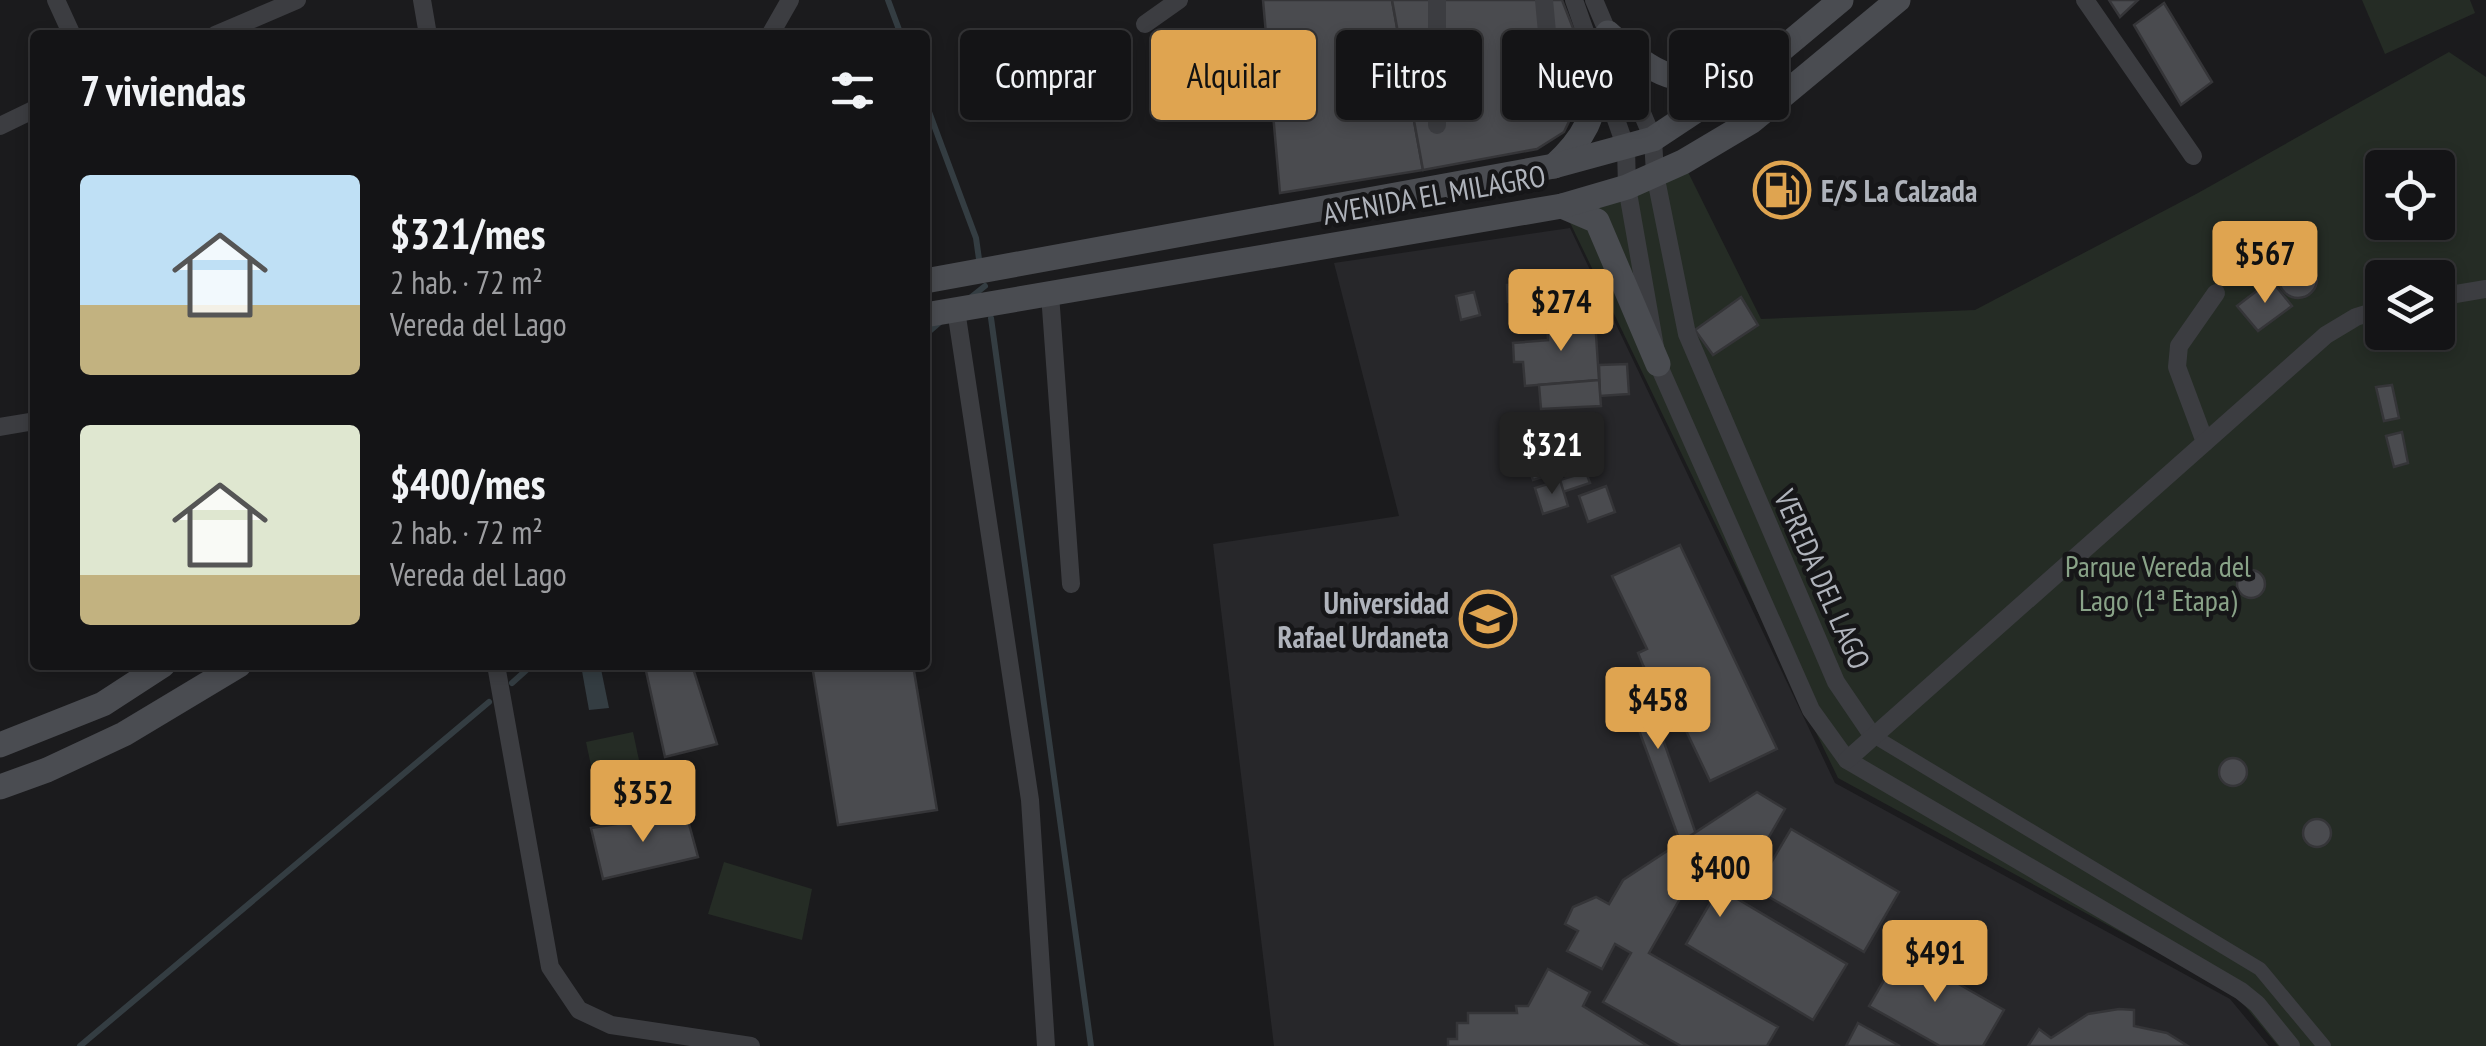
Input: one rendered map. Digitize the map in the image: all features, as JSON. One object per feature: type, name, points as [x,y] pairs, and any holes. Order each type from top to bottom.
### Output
[{"type":"main road","name":"AVENIDA EL MILAGRO","points":[[1789,43],[1841,0]]},
{"type":"main road","name":"AVENIDA EL MILAGRO","points":[[930,314],[1562,206],[1627,186],[1752,122],[1898,0]]},
{"type":"main road","points":[[1554,166],[1570,152],[1592,120]]},
{"type":"main road","name":"AVENIDA EL MILAGRO","points":[[930,280],[1554,166],[1653,139],[1681,120]]},
{"type":"main road","points":[[1562,206],[1596,221],[1658,364]]},
{"type":"main road","points":[[0,744],[102,704],[156,670]]},
{"type":"main road","points":[[0,787],[124,734],[231,670]]},
{"type":"street","points":[[56,0],[70,30]]},
{"type":"street","points":[[260,27],[298,0]]},
{"type":"street","points":[[422,0],[427,30]]},
{"type":"street","points":[[773,30],[790,0]]},
{"type":"street","points":[[1145,24],[1179,0]]},
{"type":"street","points":[[1437,0],[1437,125]]},
{"type":"street","points":[[1544,0],[1547,30]]},
{"type":"street","points":[[1574,0],[1585,30]]},
{"type":"street","name":"VEREDA DEL LAGO","points":[[1594,0],[1607,30]]},
{"type":"street","points":[[2085,0],[2193,156]]},
{"type":"street","points":[[0,126],[30,111]]},
{"type":"street","points":[[1616,120],[1626,148],[1627,186],[1658,364],[1811,710],[1847,760],[2242,991],[2291,1046]]},
{"type":"street","name":"VEREDA DEL LAGO","points":[[1645,120],[1653,139],[1655,174],[1687,334],[1836,682],[1872,734],[2260,970],[2324,1046]]},
{"type":"street","points":[[2455,294],[2486,289]]},
{"type":"street","points":[[2205,442],[2176,356],[2216,293]]},
{"type":"street","points":[[1050,294],[1071,584]]},
{"type":"street","points":[[956,310],[1030,800],[1046,1046]]},
{"type":"street","points":[[1847,760],[2326,334],[2365,314]]},
{"type":"street","points":[[0,427],[30,422]]},
{"type":"street","points":[[497,670],[550,968],[579,1010],[612,1025],[751,1046]]},
{"type":"shaded area","name":"Universidad Rafael Urdaneta","points":[[1570,228],[1835,783],[2230,999],[2269,1046],[1274,1046],[1213,544],[1399,516],[1334,263]]},
{"type":"shaded area","points":[[601,670],[609,708],[589,710],[582,671]]},
{"type":"green space","points":[[2362,0],[2470,0],[2475,13],[2385,54]]},
{"type":"green space","name":"Parque Vereda del Lago (1ª Etapa)","points":[[2449,52],[2486,77],[2486,1046],[2278,1046],[2236,995],[1838,778],[1562,206],[1683,162],[1761,319],[1975,310],[2198,193]]},
{"type":"green space","points":[[633,732],[640,765],[593,775],[586,742]]},
{"type":"green space","points":[[724,862],[812,889],[802,940],[708,914]]},
{"type":"building","points":[[1263,0],[1392,0],[1397,30],[1336,30],[1336,120],[1414,120],[1423,170],[1280,193],[1274,120],[1316,120],[1316,30],[1266,30]]},
{"type":"building","points":[[1392,0],[1562,0],[1574,30],[1502,30],[1502,120],[1570,120],[1564,132],[1537,149],[1423,170],[1414,120],[1482,120],[1482,30],[1397,30]]},
{"type":"building","points":[[2109,0],[2138,0],[2120,17]]},
{"type":"building","points":[[2164,3],[2212,82],[2181,105],[2134,25]]},
{"type":"building","points":[[2298,260],[2312,265],[2317,279],[2312,293],[2298,298],[2284,293],[2279,279],[2284,265]]},
{"type":"building","points":[[1577,272],[1577,278],[1586,277],[1588,292],[1593,291],[1596,311],[1545,318],[1543,304],[1558,302],[1555,275]]},
{"type":"building","points":[[2271,280],[2292,306],[2258,331],[2237,306]]},
{"type":"building","points":[[1555,281],[1558,298],[1508,302],[1507,285]]},
{"type":"building","points":[[1474,292],[1480,315],[1461,320],[1456,296]]},
{"type":"building","points":[[1741,297],[1758,325],[1713,355],[1695,330]]},
{"type":"building","points":[[1531,306],[1533,317],[1516,318],[1514,308]]},
{"type":"building","points":[[1595,319],[1599,380],[1525,386],[1523,362],[1514,362],[1513,343],[1548,340],[1547,322]]},
{"type":"building","points":[[1627,364],[1629,394],[1600,396],[1599,365]]},
{"type":"building","points":[[1599,380],[1601,406],[1541,409],[1539,385]]},
{"type":"building","points":[[2392,385],[2399,418],[2384,421],[2376,387]]},
{"type":"building","points":[[2402,432],[2408,463],[2394,467],[2386,436]]},
{"type":"building","points":[[1560,451],[1566,470],[1533,480],[1526,461]]},
{"type":"building","points":[[1586,472],[1590,483],[1563,492],[1560,480]]},
{"type":"building","points":[[1560,480],[1568,506],[1543,514],[1535,488]]},
{"type":"building","points":[[1606,486],[1615,512],[1588,522],[1579,496]]},
{"type":"building","points":[[1680,545],[1777,749],[1710,781],[1660,676],[1651,681],[1647,675],[1638,653],[1647,649],[1612,576]]},
{"type":"building","points":[[2251,570],[2261,574],[2265,584],[2261,594],[2251,598],[2241,594],[2237,584],[2241,574]]},
{"type":"building","points":[[1644,667],[1651,681],[1644,685],[1696,834],[1681,844],[1620,679]]},
{"type":"building","points":[[694,670],[717,744],[665,757],[646,671]]},
{"type":"building","points":[[813,670],[914,670],[937,810],[838,825]]},
{"type":"building","points":[[2233,758],[2243,762],[2247,772],[2243,782],[2233,786],[2223,782],[2219,772],[2223,762]]},
{"type":"building","points":[[1757,792],[1785,809],[1755,861],[1768,868],[1791,829],[1899,892],[1864,952],[1743,882],[1737,892],[1697,869],[1649,953],[1778,1027],[1767,1046],[1681,1046],[1603,1002],[1631,953],[1615,944],[1602,969],[1567,951],[1578,931],[1565,924],[1573,907],[1596,897],[1609,904],[1623,880]]},
{"type":"building","points":[[686,813],[698,857],[603,879],[591,828]]},
{"type":"building","points":[[2317,819],[2327,823],[2331,833],[2327,843],[2317,847],[2307,843],[2303,833],[2307,823]]},
{"type":"building","points":[[1719,888],[1847,964],[1813,1020],[1686,944]]},
{"type":"building","points":[[1901,951],[2004,1010],[1983,1046],[1940,1046],[1869,1006]]},
{"type":"building","points":[[1548,969],[1590,992],[1583,1006],[1648,1046],[1448,1046],[1448,1039],[1457,1039],[1457,1023],[1468,1023],[1468,1013],[1517,1013],[1516,1006],[1528,1006]]},
{"type":"building","points":[[2134,1010],[2134,1026],[2167,1033],[2188,1046],[2028,1046],[2039,1029],[2051,1038],[2088,1014]]},
{"type":"building","points":[[1858,1023],[1900,1046],[1846,1046]]},
{"type":"waterway","points":[[888,0],[899,30]]},
{"type":"waterway","points":[[930,114],[976,238],[979,259]]},
{"type":"waterway","points":[[970,298],[985,286]]},
{"type":"waterway","points":[[991,318],[1091,1046]]},
{"type":"waterway","points":[[930,331],[940,322]]},
{"type":"waterway","points":[[512,683],[526,670]]},
{"type":"waterway","points":[[80,1046],[489,702]]},
{"type":"place","name":"E/S La Calzada","points":[[1782,190]]},
{"type":"place","name":"Universidad Rafael Urdaneta","points":[[1488,619]]}]
